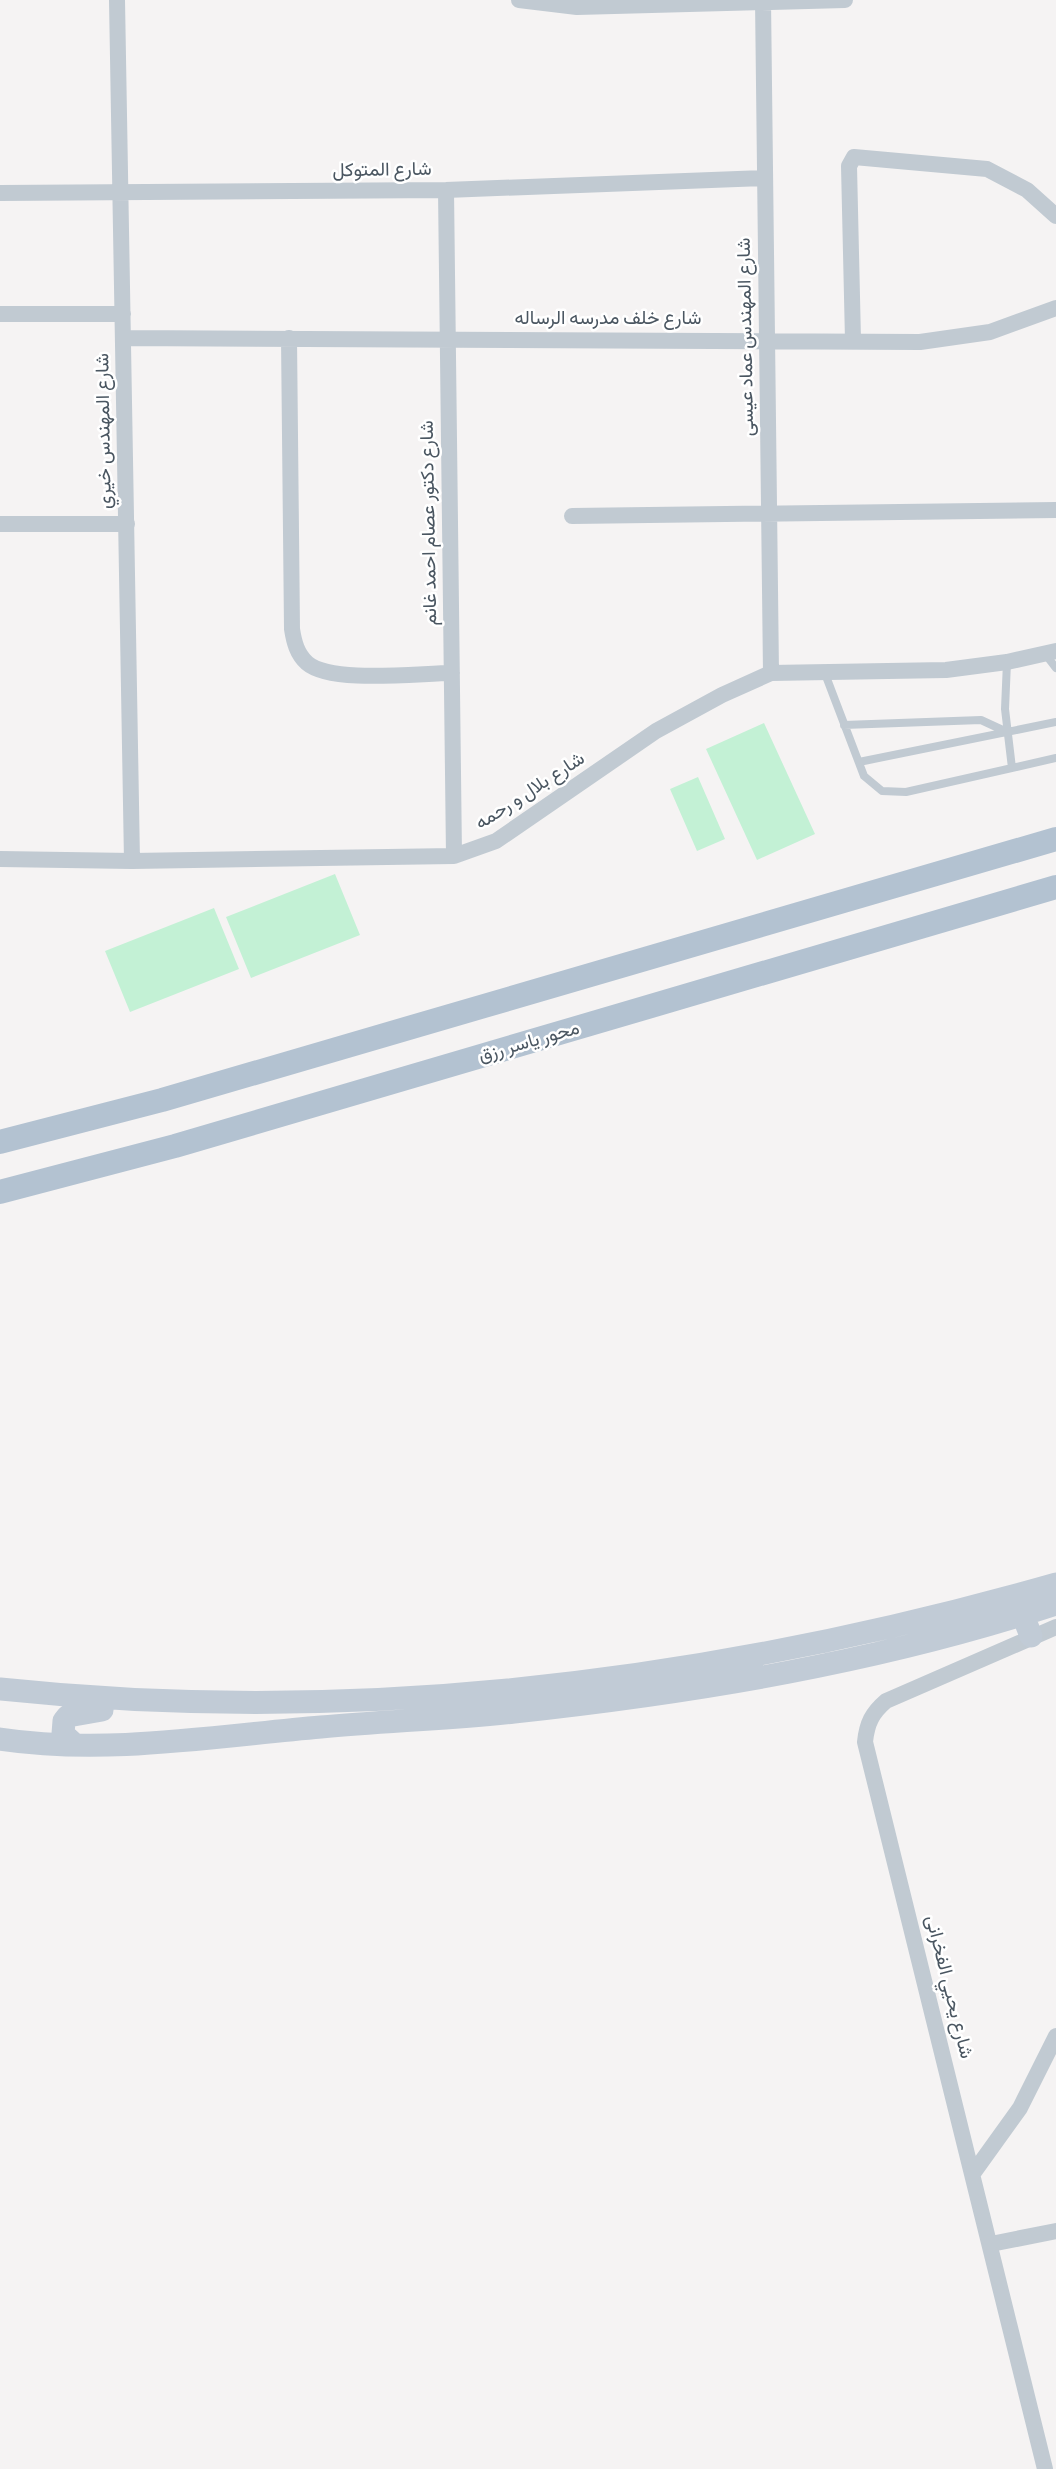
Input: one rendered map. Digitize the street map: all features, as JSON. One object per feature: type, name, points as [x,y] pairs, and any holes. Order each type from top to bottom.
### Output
[{"type":"main road","points":[[0,1142],[162,1100],[1056,839]]},
{"type":"main road","name":"محور ياسر رزق","points":[[0,1192],[176,1146],[1056,887]]},
{"type":"street","name":"شارع المهندس خيري","points":[[117,0],[132,861]]},
{"type":"street","points":[[519,0],[577,7],[845,0]]},
{"type":"street","name":"شارع المهندس عماد عيسى","points":[[763,2],[771,673]]},
{"type":"street","points":[[853,340],[849,166],[854,157],[987,169],[1027,190],[1056,216]]},
{"type":"street","name":"شارع المتوكل","points":[[0,193],[446,190],[764,178]]},
{"type":"street","name":"شارع دكتور عصام احمد غانم","points":[[446,190],[454,856]]},
{"type":"street","name":"شارع خلف مدرسه الرساله","points":[[123,338],[920,342],[955,339],[1023,322],[1056,308]]},
{"type":"street","points":[[0,314],[123,314]]},
{"type":"street","points":[[289,338],[292,629],[299,654],[308,663],[331,674],[452,673]]},
{"type":"street","points":[[572,516],[1056,510]]},
{"type":"street","points":[[0,524],[127,524]]},
{"type":"street","name":"شارع بلال و رحمه","points":[[0,859],[132,861],[454,856],[496,841],[656,732],[722,695],[771,673],[946,670],[1053,658]]},
{"type":"street","points":[[0,1689],[121,1702],[356,1700],[489,1692],[597,1681],[809,1646],[1056,1584]]},
{"type":"street","points":[[0,1739],[73,1743],[170,1741],[513,1712],[619,1699],[848,1661],[1027,1626],[1056,1604]]},
{"type":"street","name":"شارع يحيي الفخرانى","points":[[1045,2469],[974,2172],[868,1755],[867,1727],[873,1712],[886,1701],[1027,1626],[1056,1627]]},
{"type":"street","points":[[73,1743],[63,1734],[62,1728],[68,1716],[101,1710],[121,1702]]},
{"type":"street","points":[[974,2172],[1020,2108],[1056,2036]]},
{"type":"street","points":[[991,2244],[1056,2231]]},
{"type":"lane","points":[[1007,662],[1007,732],[1012,768]]},
{"type":"lane","points":[[824,671],[859,762],[872,785],[894,794],[1056,758]]},
{"type":"lane","points":[[844,725],[981,720],[1007,732]]},
{"type":"lane","points":[[859,762],[1056,722]]},
{"type":"green space","points":[[764,723],[815,834],[757,860],[706,749]]},
{"type":"green space","points":[[698,777],[725,839],[697,851],[670,789]]},
{"type":"green space","points":[[335,874],[360,935],[251,978],[226,917]]},
{"type":"green space","points":[[214,908],[239,969],[130,1012],[105,951]]}]
